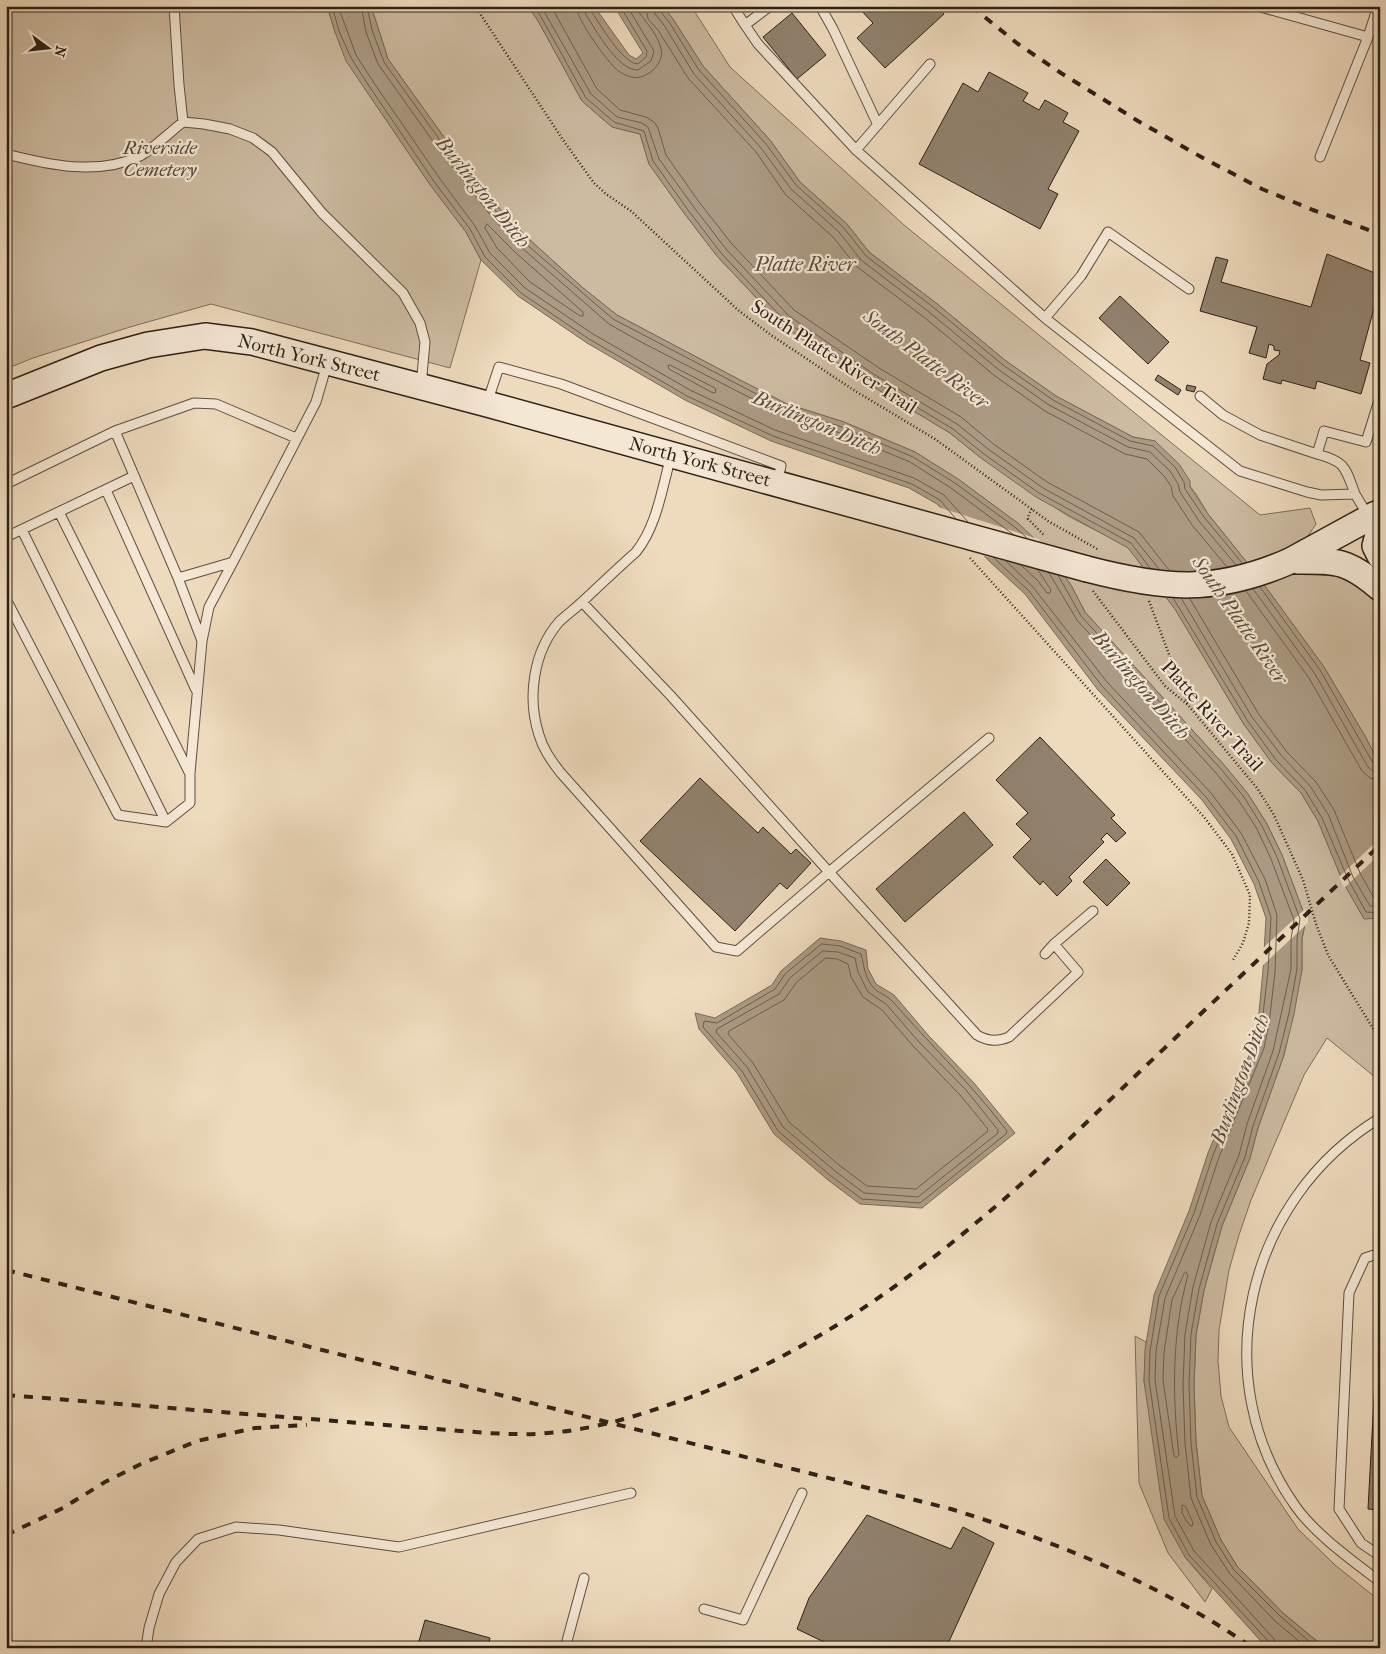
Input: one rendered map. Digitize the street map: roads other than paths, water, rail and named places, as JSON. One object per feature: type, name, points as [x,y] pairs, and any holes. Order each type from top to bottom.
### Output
[{"type":"main road","name":"North York Street","points":[[6,396],[101,358],[148,345],[183,338],[220,337],[252,342],[421,386],[957,533],[1050,548],[1094,571],[1147,583],[1187,585],[1217,583],[1245,578],[1266,572],[1375,520]]},
{"type":"main road","points":[[1290,561],[1331,561],[1349,566],[1380,588]]},
{"type":"lane","points":[[174,6],[183,122]]},
{"type":"lane","points":[[733,6],[758,44],[856,150],[1045,318],[1240,471],[1307,492],[1320,494],[1375,520]]},
{"type":"lane","points":[[745,25],[770,6]]},
{"type":"lane","points":[[820,6],[878,125]]},
{"type":"lane","points":[[1257,6],[1368,37]]},
{"type":"lane","points":[[1320,157],[1368,37],[1378,6]]},
{"type":"lane","points":[[856,150],[930,64]]},
{"type":"lane","points":[[6,154],[62,166],[94,167],[118,164],[141,155],[183,122],[204,124],[253,138],[272,152],[322,213],[404,292],[420,323],[425,342],[421,386]]},
{"type":"lane","points":[[1045,318],[1081,276],[1108,232],[1189,289]]},
{"type":"lane","points":[[6,599],[118,815],[166,822],[190,803],[190,773],[202,641],[209,607],[316,402],[328,362]]},
{"type":"lane","points":[[487,404],[499,367],[561,384],[781,466],[777,483]]},
{"type":"lane","points":[[1200,396],[1223,415],[1260,435],[1338,461],[1346,469],[1375,520]]},
{"type":"lane","points":[[1317,454],[1324,430],[1366,442],[1380,396]]},
{"type":"lane","points":[[6,484],[14,478],[115,431],[194,403],[216,404],[296,438]]},
{"type":"lane","points":[[115,431],[178,578],[202,641]]},
{"type":"lane","points":[[671,454],[656,510],[643,543],[636,552],[559,622],[547,640],[539,659],[532,696],[534,717],[547,755],[716,948],[737,951],[989,738]]},
{"type":"lane","points":[[6,537],[134,476]]},
{"type":"lane","points":[[106,490],[197,693]]},
{"type":"lane","points":[[59,512],[190,773]]},
{"type":"lane","points":[[22,530],[166,822]]},
{"type":"lane","points":[[178,578],[233,562]]},
{"type":"lane","points":[[582,602],[671,696],[977,1035],[985,1040],[1003,1040],[1009,1037],[1078,972],[1054,944]]},
{"type":"lane","points":[[1045,954],[1093,911]]},
{"type":"lane","points":[[1380,1118],[1348,1140],[1324,1161],[1298,1191],[1281,1219],[1266,1251],[1255,1282],[1248,1318],[1246,1353],[1248,1382],[1254,1417],[1264,1447],[1278,1479],[1296,1508],[1327,1540],[1380,1582]]},
{"type":"lane","points":[[1380,1253],[1365,1258],[1349,1293],[1339,1509],[1361,1543],[1380,1556]]},
{"type":"lane","points":[[146,1648],[149,1628],[159,1594],[176,1562],[198,1539],[236,1527],[280,1530],[399,1547],[631,1493]]},
{"type":"lane","points":[[704,1609],[744,1620],[802,1493]]},
{"type":"lane","points":[[567,1641],[584,1578]]},
{"type":"water","name":"Burlington Ditch","points":[[327,6],[371,6],[388,59],[446,140],[503,213],[583,288],[617,315],[787,404],[844,422],[915,452],[958,479],[1019,524],[1053,559],[1071,585],[1085,612],[1225,766],[1248,794],[1267,824],[1282,855],[1306,919],[1302,939],[1302,970],[1284,1055],[1258,1128],[1250,1158],[1222,1226],[1204,1290],[1196,1335],[1194,1385],[1196,1442],[1202,1496],[1221,1540],[1237,1566],[1283,1613],[1325,1648],[1267,1648],[1185,1557],[1164,1519],[1144,1381],[1145,1350],[1154,1295],[1189,1211],[1208,1153],[1253,1046],[1258,1023],[1266,918],[1254,884],[1231,839],[1202,800],[1098,690],[1025,594],[989,561],[937,504],[909,488],[771,441],[685,400],[587,343],[518,296],[481,260],[466,232],[431,186],[346,61]]},
{"type":"water","name":"Platte River","points":[[527,6],[594,6],[629,55],[636,59],[643,53],[614,6],[663,6],[703,66],[770,140],[800,182],[847,224],[869,252],[936,303],[1006,361],[1056,396],[1133,437],[1155,441],[1179,464],[1190,481],[1190,487],[1208,514],[1257,575],[1324,667],[1380,765],[1380,918],[1364,919],[1343,882],[1318,821],[1301,793],[1272,763],[1243,723],[1175,609],[1128,548],[1036,497],[981,458],[950,433],[869,384],[782,325],[717,256],[684,213],[649,164],[640,134],[612,127],[582,101],[537,19]]},
{"type":"water","points":[[820,938],[841,941],[866,950],[868,969],[876,984],[894,995],[928,1035],[974,1083],[1015,1133],[922,1208],[860,1204],[828,1180],[774,1134],[737,1073],[699,1029],[695,1013],[715,1018],[772,985],[781,971]]},
{"type":"railway","points":[[971,6],[1018,44],[1061,73],[1138,121],[1203,158],[1262,189],[1380,234]]},
{"type":"railway","points":[[6,1395],[487,1433],[540,1434],[579,1429],[626,1419],[713,1388],[754,1370],[833,1328],[907,1278],[942,1250],[1036,1170],[1380,845]]},
{"type":"railway","points":[[6,1270],[951,1509],[1030,1536],[1107,1567],[1182,1604],[1253,1648]]},
{"type":"railway","points":[[6,1535],[63,1508],[105,1482],[141,1464],[197,1441],[255,1428],[307,1425]]},
{"type":"park label","name":"Riverside Cemetery","points":[[160,159]]},
{"type":"water label","name":"South Platte River","points":[[926,359]]},
{"type":"water label","name":"South Platte River","points":[[1240,620]]}]
